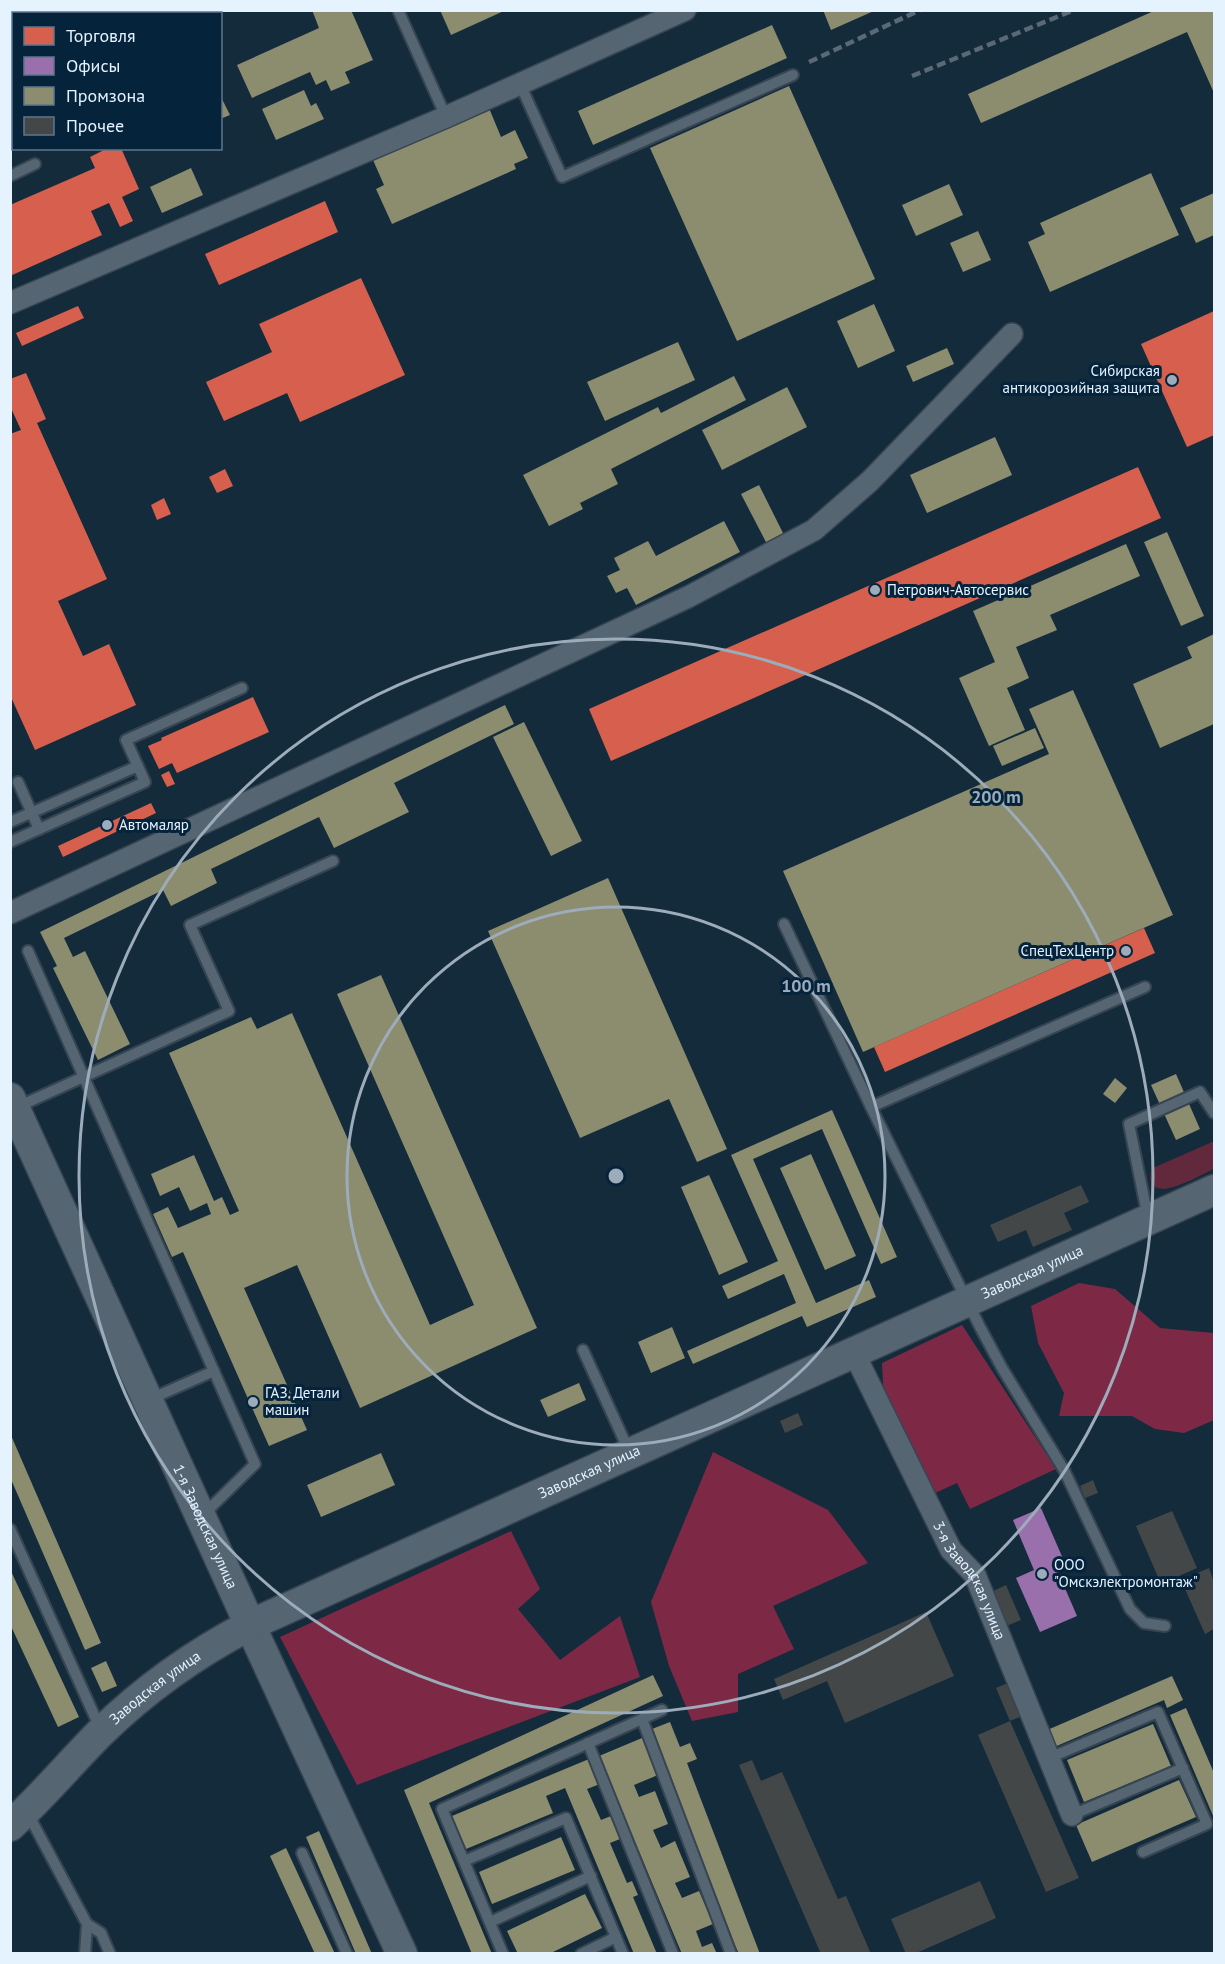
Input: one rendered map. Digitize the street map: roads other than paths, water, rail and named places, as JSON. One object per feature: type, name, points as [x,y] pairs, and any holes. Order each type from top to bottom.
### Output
[{"type":"main road","name":"1-я Заводская улица","points":[[13,1103],[402,1953]]},
{"type":"main road","name":"Заводская улица","points":[[19,1819],[101,1732],[158,1683],[214,1644],[250,1625],[1215,1190]]},
{"type":"street","points":[[10,303],[446,117],[685,10]]},
{"type":"street","points":[[10,913],[688,597],[814,530],[870,481],[1012,334]]},
{"type":"street","name":"3-я Заводская улица","points":[[854,1353],[951,1550],[975,1575],[1072,1815]]},
{"type":"lane","points":[[398,10],[446,117]]},
{"type":"lane","points":[[520,84],[562,177],[793,75]]},
{"type":"lane","points":[[10,176],[35,164]]},
{"type":"lane","points":[[10,842],[145,782],[126,740],[242,688]]},
{"type":"lane","points":[[10,822],[138,766]]},
{"type":"lane","points":[[18,782],[39,829]]},
{"type":"lane","points":[[13,1103],[84,1077],[229,1011],[190,925],[333,861]]},
{"type":"lane","points":[[784,924],[871,1107],[968,1302],[1002,1368],[1064,1470],[1130,1609],[1144,1623],[1165,1626]]},
{"type":"lane","points":[[28,951],[255,1464],[201,1516]]},
{"type":"lane","points":[[871,1107],[1144,987]]},
{"type":"lane","points":[[1149,1220],[1129,1124],[1200,1092],[1215,1113]]},
{"type":"lane","points":[[583,1350],[630,1454]]},
{"type":"lane","points":[[147,1400],[214,1371]]},
{"type":"lane","points":[[10,1529],[101,1732]]},
{"type":"lane","points":[[503,1953],[442,1809],[662,1710]]},
{"type":"lane","points":[[1048,1758],[1158,1712],[1207,1824],[1143,1852]]},
{"type":"lane","points":[[642,1719],[731,1953]]},
{"type":"lane","points":[[588,1743],[673,1953]]},
{"type":"lane","points":[[1072,1815],[1183,1768]]},
{"type":"lane","points":[[464,1861],[566,1818],[623,1953]]},
{"type":"lane","points":[[19,1819],[87,1924],[101,1934],[110,1953]]},
{"type":"lane","points":[[302,1853],[347,1953]]},
{"type":"lane","points":[[490,1922],[591,1876]]},
{"type":"lane","points":[[85,1953],[87,1924]]},
{"type":"lane","points":[[581,1953],[616,1937]]},
{"type":"railway","points":[[809,62],[920,10]]},
{"type":"railway","points":[[912,76],[1074,10]]},
{"type":"place","name":"Сибирская антикорозийная защита","points":[[1172,380]]},
{"type":"place","name":"Петрович-Автосервис","points":[[875,590]]},
{"type":"place","name":"Автомаляр","points":[[107,825]]},
{"type":"place","name":"СпецТехЦентр","points":[[1126,951]]},
{"type":"place","name":"ГАЗ. Детали машин","points":[[253,1402]]},
{"type":"place","name":"ООО \"Омскэлектромонтаж\"","points":[[1042,1574]]}]
